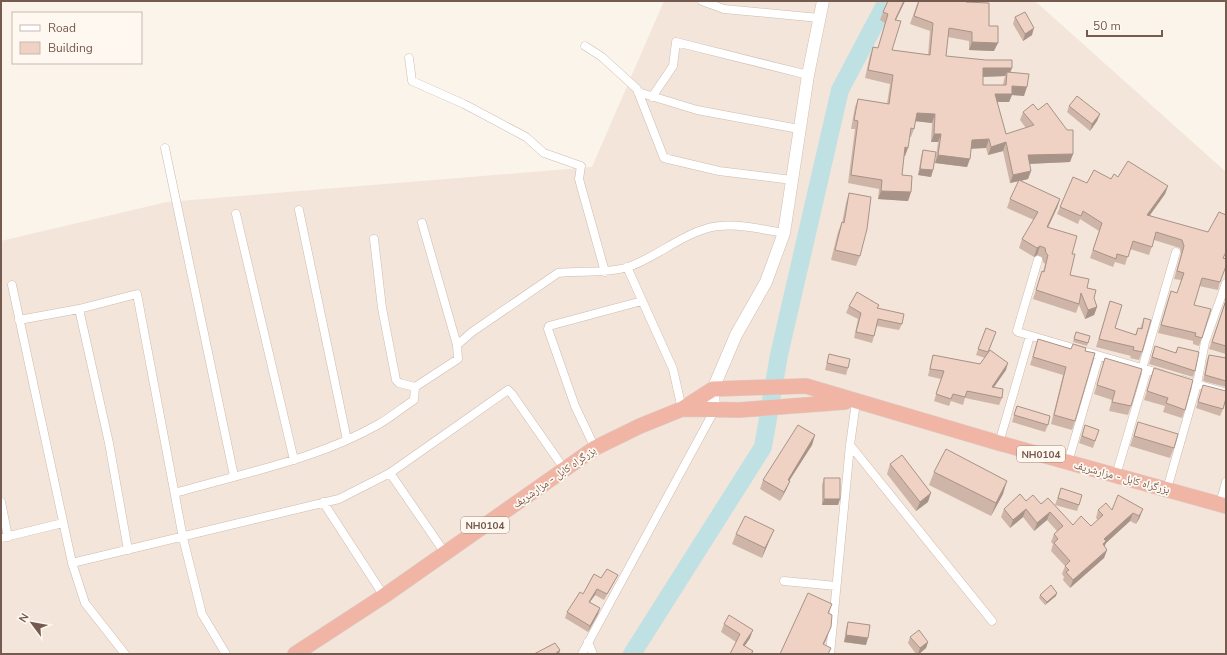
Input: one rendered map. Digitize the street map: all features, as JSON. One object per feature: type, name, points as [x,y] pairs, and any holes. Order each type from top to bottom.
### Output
[{"type":"highway","name":"بزرگراه کابل - مزارشریف","points":[[295,654],[384,596],[595,448],[640,426],[682,409],[721,388],[806,386],[999,443],[1223,505]]},
{"type":"highway","name":"بزرگراه کابل - مزارشریف","points":[[682,409],[714,411],[739,410],[806,404],[856,402]]},
{"type":"street","points":[[702,1],[724,9],[819,18]]},
{"type":"street","points":[[582,654],[714,411],[736,335],[766,282],[784,233],[808,75],[823,1]]},
{"type":"street","points":[[652,96],[672,66],[676,42],[808,75]]},
{"type":"street","points":[[585,46],[602,57],[637,89],[664,158],[719,171],[792,180]]},
{"type":"street","points":[[408,58],[412,81],[464,104],[526,137],[544,153],[581,166],[579,179],[605,272]]},
{"type":"street","points":[[638,92],[697,110],[799,129]]},
{"type":"street","points":[[165,148],[234,476]]},
{"type":"street","points":[[299,210],[347,440]]},
{"type":"street","points":[[236,214],[294,460]]},
{"type":"street","points":[[374,239],[382,308],[396,380],[399,383],[415,387],[458,359],[457,345],[422,224]]},
{"type":"street","points":[[457,345],[472,332],[558,273],[572,271],[605,272],[627,267],[705,229],[732,225],[784,233]]},
{"type":"street","points":[[1116,475],[1176,252]]},
{"type":"street","points":[[1038,260],[1017,331],[1226,393]]},
{"type":"street","points":[[627,267],[673,369],[682,409]]},
{"type":"street","points":[[1168,489],[1197,384],[1205,342],[1226,283]]},
{"type":"street","points":[[12,285],[72,563],[85,603],[125,654]]},
{"type":"street","points":[[19,320],[79,309],[135,294],[138,296],[183,538],[202,614],[226,654]]},
{"type":"street","points":[[595,448],[575,406],[548,330],[549,326],[642,301]]},
{"type":"street","points":[[79,309],[109,443],[128,550]]},
{"type":"street","points":[[999,443],[1030,336]]},
{"type":"street","points":[[1068,462],[1099,356]]},
{"type":"street","points":[[175,493],[294,460],[347,440],[379,424],[414,400],[415,387]]},
{"type":"street","points":[[72,563],[183,538],[322,502],[339,499],[390,473],[508,390],[565,470]]},
{"type":"street","points":[[830,654],[850,445],[856,402]]},
{"type":"street","points":[[850,445],[992,621]]},
{"type":"street","points":[[390,473],[445,553]]},
{"type":"street","points":[[1223,505],[1226,482]]},
{"type":"street","points":[[1,502],[4,537],[63,523]]},
{"type":"street","points":[[322,502],[384,596]]},
{"type":"street","points":[[784,581],[836,586]]},
{"type":"street","points":[[588,642],[593,654]]},
{"type":"shaded area","points":[[664,1],[1035,1],[1226,172],[1226,654],[1,654],[1,241],[167,202],[592,167]]},
{"type":"building","points":[[888,1],[904,1],[895,20],[901,21],[892,50],[930,55],[933,23],[914,16],[919,1],[966,1],[989,3],[989,26],[998,26],[998,43],[972,42],[972,32],[949,28],[946,56],[986,60],[1012,60],[1012,68],[983,68],[983,85],[1006,85],[1007,72],[1029,74],[1027,87],[1012,86],[1012,94],[995,94],[1006,134],[1034,125],[1023,112],[1033,104],[1038,110],[1047,103],[1067,130],[1073,130],[1073,154],[1028,155],[1031,171],[1013,175],[1006,142],[991,147],[989,139],[972,140],[970,159],[938,155],[941,134],[934,134],[935,114],[917,113],[914,129],[911,128],[908,148],[905,147],[902,175],[912,176],[911,192],[881,191],[882,180],[851,175],[858,121],[854,120],[858,99],[889,104],[893,75],[868,70],[873,47],[878,48],[888,14],[883,12]]},
{"type":"building","points":[[1025,12],[1034,28],[1025,34],[1015,17]]},
{"type":"building","points":[[1077,96],[1100,114],[1092,124],[1069,106]]},
{"type":"building","points":[[923,150],[936,152],[933,170],[920,169]]},
{"type":"building","points":[[1128,161],[1168,186],[1147,215],[1208,232],[1219,212],[1226,215],[1226,252],[1223,258],[1226,259],[1226,266],[1220,282],[1202,278],[1194,305],[1211,309],[1202,338],[1195,336],[1196,333],[1161,325],[1171,291],[1177,293],[1184,273],[1177,271],[1184,246],[1182,240],[1156,232],[1152,247],[1133,241],[1128,257],[1117,254],[1116,259],[1093,250],[1102,223],[1083,211],[1081,216],[1060,207],[1073,177],[1087,183],[1094,170],[1111,179],[1114,174],[1118,177]]},
{"type":"building","points":[[1019,180],[1060,199],[1047,227],[1077,236],[1072,254],[1075,254],[1070,275],[1089,279],[1087,288],[1096,290],[1094,298],[1097,307],[1088,310],[1081,293],[1079,304],[1036,290],[1042,271],[1044,272],[1048,255],[1045,248],[1040,246],[1037,248],[1022,239],[1038,212],[1010,199]]},
{"type":"building","points":[[849,193],[871,197],[867,229],[860,256],[835,250],[842,222],[844,223]]},
{"type":"building","points":[[857,292],[879,305],[877,308],[904,314],[902,324],[878,319],[874,336],[856,332],[861,313],[849,306]]},
{"type":"building","points":[[1226,300],[1226,346],[1212,342]]},
{"type":"building","points":[[1110,301],[1122,305],[1115,328],[1136,335],[1138,328],[1142,329],[1144,318],[1151,320],[1142,352],[1133,350],[1134,347],[1099,339]]},
{"type":"building","points":[[986,328],[996,332],[988,352],[978,349]]},
{"type":"building","points":[[1076,332],[1090,336],[1088,343],[1074,339]]},
{"type":"building","points":[[1038,339],[1071,349],[1073,344],[1086,348],[1085,351],[1095,353],[1075,421],[1054,415],[1066,367],[1033,357]]},
{"type":"building","points":[[1155,346],[1176,353],[1178,347],[1199,352],[1195,371],[1152,357]]},
{"type":"building","points":[[990,350],[1008,363],[992,387],[1003,389],[1002,398],[967,391],[965,397],[953,394],[951,399],[936,394],[944,371],[930,369],[933,355],[980,364]]},
{"type":"building","points":[[829,354],[850,359],[848,368],[827,363]]},
{"type":"building","points":[[1209,355],[1226,358],[1226,381],[1205,375]]},
{"type":"building","points":[[1105,358],[1142,369],[1131,406],[1112,402],[1115,391],[1097,385]]},
{"type":"building","points":[[1154,368],[1193,380],[1185,410],[1166,403],[1168,398],[1147,391]]},
{"type":"building","points":[[1203,385],[1226,391],[1223,409],[1198,402]]},
{"type":"building","points":[[1017,406],[1050,416],[1048,425],[1014,415]]},
{"type":"building","points":[[1138,422],[1178,434],[1174,448],[1134,436]]},
{"type":"building","points":[[798,425],[815,435],[788,480],[790,481],[784,492],[763,480]]},
{"type":"building","points":[[1085,425],[1099,430],[1095,441],[1082,436]]},
{"type":"building","points":[[946,449],[1007,481],[996,503],[934,472]]},
{"type":"building","points":[[902,455],[931,493],[920,502],[890,464]]},
{"type":"building","points":[[824,478],[840,478],[840,499],[824,499]]},
{"type":"building","points":[[1061,488],[1082,495],[1079,505],[1058,498]]},
{"type":"building","points":[[1020,494],[1026,501],[1033,495],[1041,504],[1048,498],[1073,525],[1081,516],[1091,526],[1103,515],[1098,510],[1106,503],[1112,510],[1118,495],[1143,509],[1139,516],[1133,513],[1104,539],[1106,541],[1103,544],[1107,550],[1073,580],[1066,572],[1069,570],[1065,566],[1070,561],[1054,543],[1058,539],[1054,534],[1063,526],[1050,512],[1037,523],[1026,509],[1013,520],[1004,509]]},
{"type":"building","points":[[745,516],[774,530],[765,548],[736,534]]},
{"type":"building","points":[[607,569],[618,575],[607,594],[597,589],[589,602],[600,608],[590,626],[567,612],[580,592],[583,594],[594,574],[601,578]]},
{"type":"building","points":[[1051,585],[1057,593],[1047,602],[1040,595]]},
{"type":"building","points":[[808,593],[832,604],[828,613],[832,615],[831,627],[823,644],[831,648],[828,654],[780,654]]},
{"type":"building","points":[[729,615],[753,630],[743,645],[753,651],[751,654],[730,654],[740,634],[724,624]]},
{"type":"building","points":[[848,622],[870,625],[868,638],[846,635]]},
{"type":"building","points":[[919,630],[928,642],[920,648],[910,637]]},
{"type":"building","points":[[555,643],[560,650],[555,654],[534,654]]},
{"type":"waterway","points":[[632,654],[763,447],[779,355],[840,90],[887,1]]}]
